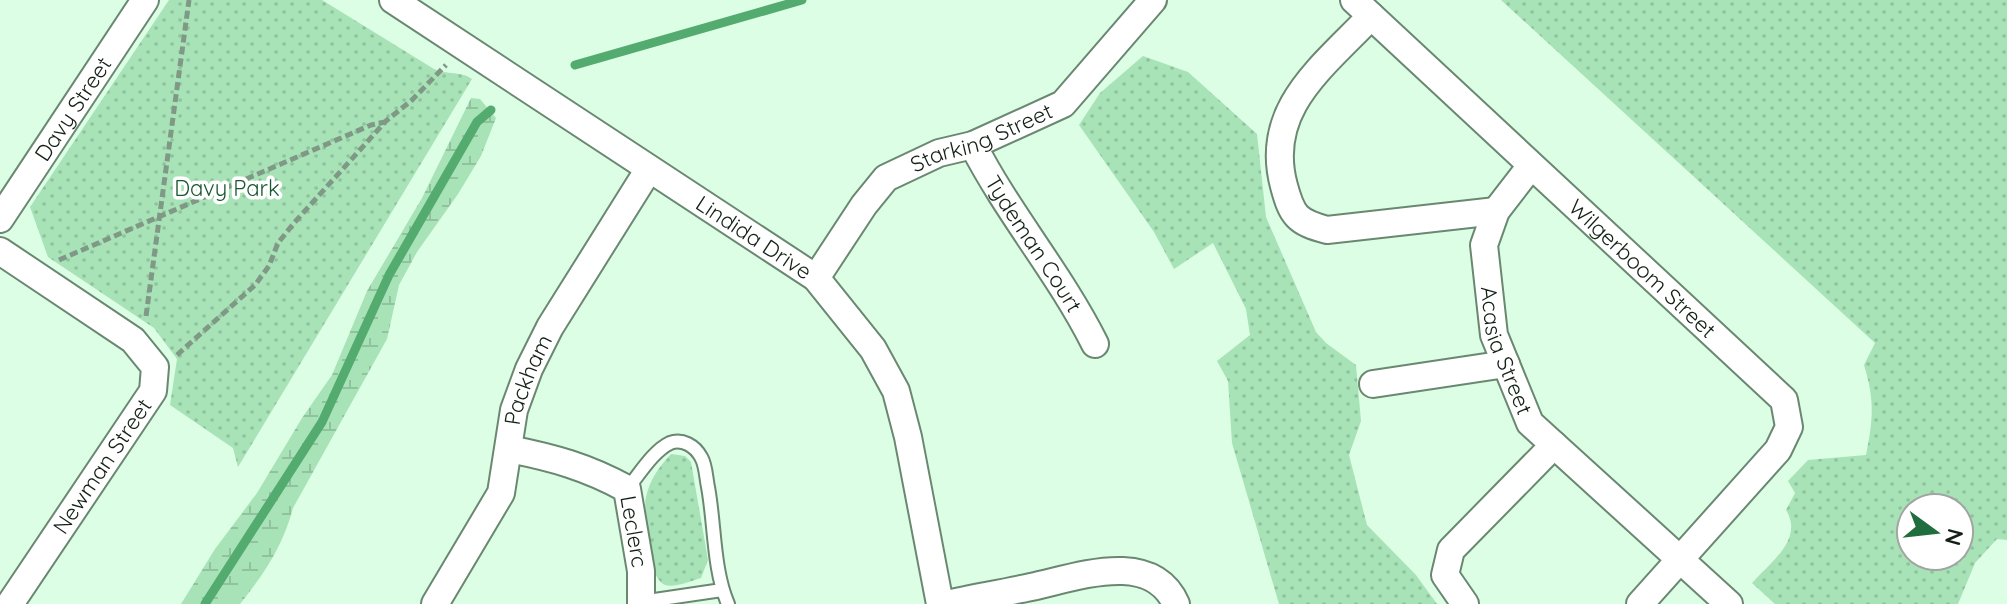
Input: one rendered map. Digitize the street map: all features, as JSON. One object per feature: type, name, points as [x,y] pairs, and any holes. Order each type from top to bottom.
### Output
[{"type":"street","name":"Davy Street","points":[[0,219],[145,0]]},
{"type":"street","name":"Lindida Drive","points":[[393,0],[816,278],[873,349],[896,391],[908,437],[940,604]]},
{"type":"street","name":"Starking Street","points":[[816,278],[864,205],[886,178],[939,153],[973,145],[1063,104],[1153,0]]},
{"type":"street","name":"Wilgerboom Street","points":[[1362,8],[1784,400],[1789,427],[1778,450],[1640,604]]},
{"type":"street","points":[[1362,8],[1291,105],[1281,130],[1280,171],[1290,208],[1304,224],[1327,230],[1496,211]]},
{"type":"street","name":"Tydeman Court","points":[[973,145],[993,184],[1075,305],[1095,344]]},
{"type":"street","name":"Acasia Street","points":[[1530,167],[1496,211],[1484,245],[1494,335],[1530,423],[1729,604]]},
{"type":"street","name":"Packham","points":[[435,604],[501,493],[514,410],[529,369],[550,327],[649,169]]},
{"type":"street","name":"Newman Street","points":[[0,251],[133,340],[155,367],[153,391],[10,604]]},
{"type":"street","points":[[1373,384],[1506,364]]},
{"type":"street","points":[[1465,604],[1445,575],[1451,550],[1554,445]]},
{"type":"street","name":"Leclerc","points":[[509,449],[560,459],[594,471],[627,489],[641,571],[641,603]]},
{"type":"street","points":[[946,604],[1114,570],[1153,579],[1165,587],[1176,604]]},
{"type":"lane","points":[[627,489],[670,443],[683,441],[692,446],[702,458],[713,511],[722,590],[728,604]]},
{"type":"lane","points":[[641,603],[722,590]]},
{"type":"path","points":[[145,325],[189,0]]},
{"type":"path","points":[[175,358],[255,285],[269,266],[278,243],[386,121],[454,58]]},
{"type":"path","points":[[54,262],[386,121]]},
{"type":"green space","name":"Davy Park","points":[[169,0],[322,0],[434,69],[472,79],[238,467],[233,448],[170,405],[177,359],[154,328],[48,257],[30,207]]},
{"type":"green space","points":[[1501,0],[2007,0],[2007,540],[1997,539],[1975,563],[1975,492],[1895,492],[1895,572],[1971,572],[1958,604],[1775,604],[1752,583],[1783,550],[1788,540],[1791,531],[1786,510],[1795,493],[1788,481],[1808,460],[1866,455],[1872,410],[1864,365],[1875,343]]},
{"type":"green space","points":[[1143,56],[1188,72],[1257,134],[1266,217],[1316,332],[1356,365],[1361,421],[1349,455],[1367,525],[1416,575],[1437,604],[1279,604],[1232,443],[1228,381],[1217,361],[1250,335],[1246,309],[1213,243],[1174,269],[1154,232],[1079,125],[1100,93]]},
{"type":"green space","points":[[471,98],[480,99],[496,118],[481,156],[417,252],[399,285],[387,339],[293,508],[272,559],[240,604],[181,604],[332,375],[367,291],[422,198]]},
{"type":"green space","points":[[671,454],[685,456],[691,462],[708,560],[701,578],[669,586],[659,580],[650,558],[645,505],[653,479]]},
{"type":"waterway","points":[[575,65],[802,0]]},
{"type":"waterway","points":[[205,604],[322,422],[389,275],[477,122],[491,110]]}]
